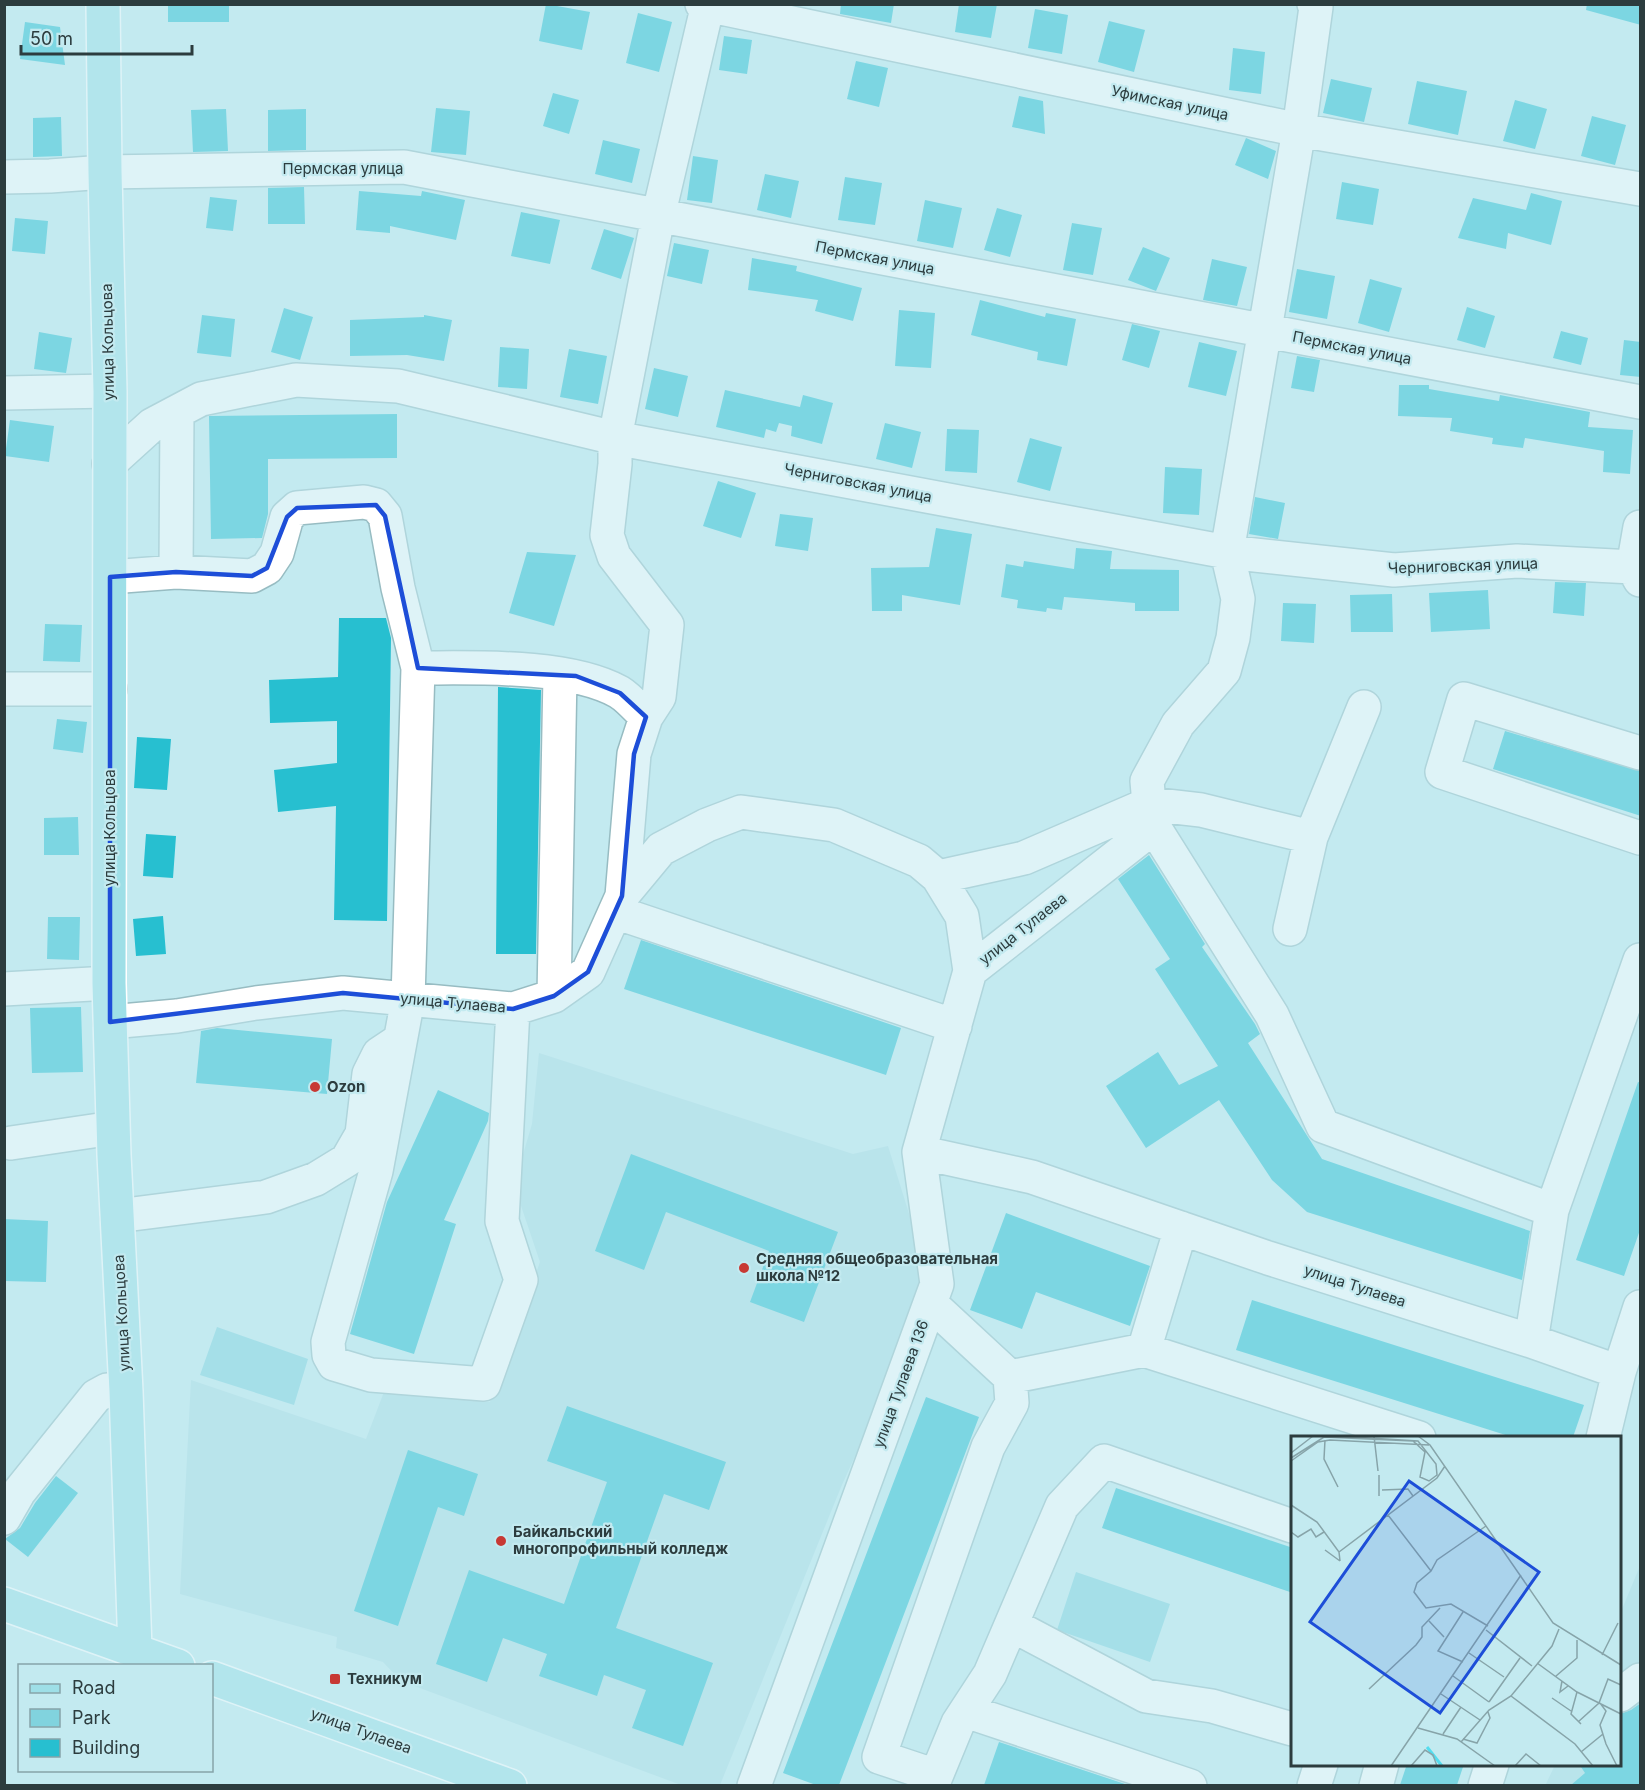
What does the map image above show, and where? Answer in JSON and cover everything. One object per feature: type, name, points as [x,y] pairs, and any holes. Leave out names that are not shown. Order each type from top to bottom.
[{"type":"main road","name":"улица Кольцова","points":[[104,4],[110,392],[109,983],[135,1650]]},
{"type":"main road","points":[[4,1604],[175,1664]]},
{"type":"main road","name":"улица Тулаева","points":[[213,1678],[510,1785]]},
{"type":"street","points":[[1314,4],[1316,7],[1299,130],[1227,552],[1238,599],[1233,638],[1224,671],[1178,724],[1147,782],[1151,815],[1272,1015],[1323,1126],[1552,1210]]},
{"type":"street","points":[[706,5],[658,217],[615,438],[615,464],[607,535],[614,556],[667,626],[659,697],[646,717],[634,754],[619,904],[955,1026]]},
{"type":"street","name":"Уфимская улица","points":[[706,5],[1299,130],[1641,189]]},
{"type":"street","name":"Пермская улица","points":[[4,177],[105,172],[404,167],[1641,402]]},
{"type":"street","name":"Черниговская улица","points":[[109,464],[152,425],[201,399],[296,380],[398,386],[615,438],[1227,552],[1394,570],[1517,561],[1637,573]]},
{"type":"street","points":[[4,393],[110,392]]},
{"type":"street","points":[[176,572],[177,412]]},
{"type":"street","points":[[110,577],[176,572],[252,576],[267,568],[277,553],[287,517],[297,508],[364,502],[376,505],[385,516],[398,588],[418,668],[408,999],[376,1171],[328,1342],[329,1355],[334,1364],[371,1375],[484,1384],[520,1280],[502,1221],[513,1009]]},
{"type":"street","points":[[1637,573],[1641,527]]},
{"type":"street","points":[[418,668],[490,669],[576,676],[620,693],[646,717]]},
{"type":"street","points":[[554,996],[561,674]]},
{"type":"street","points":[[4,689],[111,689]]},
{"type":"street","points":[[1641,753],[1464,699],[1442,772],[1641,838]]},
{"type":"street","points":[[1290,929],[1311,837],[1364,707]]},
{"type":"street","points":[[938,877],[1024,858],[1151,815],[1201,810],[1311,837]]},
{"type":"street","name":"улица Тулаева","points":[[110,1022],[177,1016],[256,1003],[343,993],[513,1009],[554,996],[588,972],[619,904],[662,849],[707,825],[741,812],[834,825],[919,861],[938,877],[962,916],[970,971]]},
{"type":"street","name":"улица Тулаева","points":[[970,971],[1151,815]]},
{"type":"street","points":[[1531,1341],[1552,1210],[1641,960]]},
{"type":"street","name":"улица Тулаева 136","points":[[754,1785],[937,1284],[919,1152],[970,971]]},
{"type":"street","points":[[4,989],[109,983]]},
{"type":"street","points":[[117,1216],[266,1197],[316,1179],[347,1160],[362,1134],[369,1074],[379,1054],[400,1040]]},
{"type":"street","points":[[11,1143],[113,1128]]},
{"type":"street","name":"улица Тулаева","points":[[919,1152],[1032,1177],[1279,1262],[1531,1341],[1619,1372]]},
{"type":"street","points":[[1144,1350],[1181,1228]]},
{"type":"street","points":[[930,1303],[1010,1377],[1012,1403],[988,1447],[879,1756],[934,1781],[958,1723],[990,1674],[1062,1506],[1104,1461],[1291,1525]]},
{"type":"street","points":[[1603,1436],[1619,1372],[1641,1307]]},
{"type":"street","points":[[1010,1377],[1144,1350],[1416,1436]]},
{"type":"street","points":[[4,1518],[19,1492],[96,1396],[107,1390],[126,1391]]},
{"type":"street","points":[[1011,1625],[1146,1696],[1212,1706],[1291,1728]]},
{"type":"street","points":[[1621,1694],[1641,1680]]},
{"type":"street","points":[[966,1711],[1190,1785]]},
{"type":"street","points":[[1314,1785],[1320,1766]]},
{"type":"street","points":[[1376,1785],[1381,1766]]},
{"type":"street","points":[[1485,1785],[1491,1766]]},
{"type":"highlighted area","points":[[376,505],[385,516],[418,668],[576,676],[620,693],[646,717],[634,754],[622,896],[588,972],[554,996],[513,1009],[343,993],[110,1022],[110,577],[176,572],[252,576],[267,568],[287,517],[297,508]]},
{"type":"shaded area","name":"Байкальский многопрофильный колледж","points":[[539,1053],[853,1154],[888,1146],[924,1262],[906,1344],[841,1487],[720,1785],[681,1785],[401,1681],[383,1662],[336,1648],[337,1637],[180,1594],[191,1380],[366,1439],[384,1392],[490,1402],[540,1262],[514,1185],[532,1124]]},
{"type":"shaded area","points":[[1640,1566],[1640,1785],[1545,1786],[1555,1766],[1621,1766],[1621,1612]]},
{"type":"green space","points":[[217,1327],[308,1359],[294,1405],[200,1375]]},
{"type":"green space","points":[[1076,1572],[1170,1604],[1150,1662],[1057,1630]]},
{"type":"building","points":[[168,4],[229,4],[229,22],[168,22]]},
{"type":"building","points":[[546,4],[590,12],[582,50],[539,41]]},
{"type":"building","points":[[841,4],[894,4],[891,23],[840,14]]},
{"type":"building","points":[[959,4],[997,4],[991,38],[955,32]]},
{"type":"building","points":[[1587,4],[1641,4],[1641,25],[1586,10]]},
{"type":"building","points":[[1035,9],[1068,15],[1062,54],[1028,48]]},
{"type":"building","points":[[638,13],[672,22],[659,72],[626,63]]},
{"type":"building","points":[[1109,21],[1145,30],[1134,72],[1098,62]]},
{"type":"building","points":[[25,22],[60,27],[65,65],[20,59]]},
{"type":"building","points":[[724,36],[752,40],[747,74],[719,70]]},
{"type":"building","points":[[1233,48],[1265,52],[1261,94],[1229,90]]},
{"type":"building","points":[[856,61],[888,68],[879,107],[847,99]]},
{"type":"building","points":[[1331,79],[1372,88],[1364,122],[1323,113]]},
{"type":"building","points":[[1417,81],[1467,91],[1458,135],[1408,124]]},
{"type":"building","points":[[553,93],[579,100],[569,134],[543,126]]},
{"type":"building","points":[[1019,96],[1043,101],[1045,134],[1012,127]]},
{"type":"building","points":[[1515,100],[1547,109],[1535,149],[1503,141]]},
{"type":"building","points":[[436,108],[470,111],[466,155],[431,152]]},
{"type":"building","points":[[226,109],[228,151],[193,152],[191,110]]},
{"type":"building","points":[[306,109],[306,150],[268,151],[268,110]]},
{"type":"building","points":[[1592,116],[1626,125],[1615,165],[1581,156]]},
{"type":"building","points":[[61,117],[62,156],[33,157],[33,118]]},
{"type":"building","points":[[1246,138],[1276,151],[1268,179],[1235,165]]},
{"type":"building","points":[[603,140],[640,149],[632,183],[595,174]]},
{"type":"building","points":[[693,156],[718,160],[712,203],[687,200]]},
{"type":"building","points":[[765,174],[799,181],[791,218],[757,210]]},
{"type":"building","points":[[845,177],[882,183],[875,225],[838,220]]},
{"type":"building","points":[[1342,182],[1379,189],[1373,225],[1336,219]]},
{"type":"building","points":[[304,187],[305,224],[268,224],[268,188]]},
{"type":"building","points":[[359,191],[421,196],[422,191],[465,200],[456,240],[390,226],[390,233],[356,230]]},
{"type":"building","points":[[1531,193],[1562,201],[1551,245],[1508,233],[1506,249],[1458,238],[1473,198],[1526,210]]},
{"type":"building","points":[[210,197],[237,200],[233,231],[206,228]]},
{"type":"building","points":[[925,200],[962,208],[953,248],[917,241]]},
{"type":"building","points":[[997,208],[1022,215],[1010,257],[984,250]]},
{"type":"building","points":[[521,212],[560,220],[550,264],[511,256]]},
{"type":"building","points":[[15,218],[48,221],[45,254],[12,251]]},
{"type":"building","points":[[1072,223],[1102,228],[1093,275],[1063,270]]},
{"type":"building","points":[[604,229],[634,238],[621,279],[591,269]]},
{"type":"building","points":[[674,243],[709,250],[702,284],[667,276]]},
{"type":"building","points":[[1143,247],[1170,258],[1156,291],[1128,280]]},
{"type":"building","points":[[752,258],[797,266],[796,271],[862,288],[853,321],[815,311],[818,300],[748,290]]},
{"type":"building","points":[[1212,259],[1247,267],[1237,306],[1203,300]]},
{"type":"building","points":[[1297,269],[1335,276],[1327,319],[1289,312]]},
{"type":"building","points":[[1370,279],[1402,288],[1389,332],[1358,323]]},
{"type":"building","points":[[980,300],[1045,317],[1046,313],[1076,319],[1067,366],[1037,360],[1038,352],[971,335]]},
{"type":"building","points":[[1467,307],[1495,316],[1485,348],[1457,340]]},
{"type":"building","points":[[284,308],[313,317],[300,360],[271,352]]},
{"type":"building","points":[[899,310],[935,313],[931,368],[895,366]]},
{"type":"building","points":[[202,315],[235,319],[231,357],[197,353]]},
{"type":"building","points":[[424,315],[452,320],[444,361],[407,355],[350,356],[350,320],[424,317]]},
{"type":"building","points":[[1132,324],[1160,331],[1149,368],[1122,360]]},
{"type":"building","points":[[1561,331],[1588,338],[1581,365],[1553,358]]},
{"type":"building","points":[[39,332],[72,338],[66,373],[34,369]]},
{"type":"building","points":[[1624,340],[1641,342],[1641,377],[1620,375]]},
{"type":"building","points":[[1199,342],[1237,351],[1226,396],[1188,387]]},
{"type":"building","points":[[500,347],[529,349],[527,389],[498,387]]},
{"type":"building","points":[[569,349],[607,356],[598,404],[560,397]]},
{"type":"building","points":[[1297,356],[1320,360],[1314,392],[1291,388]]},
{"type":"building","points":[[654,368],[688,376],[678,417],[645,409]]},
{"type":"building","points":[[1399,385],[1429,385],[1429,389],[1499,401],[1500,395],[1590,412],[1588,427],[1633,430],[1630,474],[1603,472],[1604,451],[1525,438],[1523,448],[1492,444],[1493,438],[1450,431],[1452,418],[1398,416]]},
{"type":"building","points":[[725,390],[800,407],[803,395],[833,403],[822,444],[791,436],[792,426],[779,423],[776,432],[766,429],[764,438],[716,427]]},
{"type":"building","points":[[397,414],[397,458],[268,459],[268,514],[262,538],[211,539],[209,416]]},
{"type":"building","points":[[10,420],[54,426],[49,462],[5,456]]},
{"type":"building","points":[[885,423],[921,432],[912,468],[876,459]]},
{"type":"building","points":[[947,429],[979,430],[977,473],[945,471]]},
{"type":"building","points":[[1030,438],[1062,447],[1050,491],[1017,482]]},
{"type":"building","points":[[1165,467],[1202,469],[1199,515],[1163,513]]},
{"type":"building","points":[[718,481],[756,493],[741,538],[703,526]]},
{"type":"building","points":[[1255,497],[1285,503],[1278,539],[1249,534]]},
{"type":"building","points":[[780,514],[813,518],[808,551],[775,546]]},
{"type":"building","points":[[936,528],[972,534],[960,605],[902,595],[902,611],[872,611],[871,568],[929,567]]},
{"type":"building","points":[[1076,548],[1112,551],[1110,569],[1179,570],[1179,611],[1135,611],[1135,603],[1064,597],[1062,610],[1047,608],[1046,612],[1017,608],[1018,600],[1001,597],[1006,564],[1023,567],[1024,561],[1074,569]]},
{"type":"building","points":[[527,552],[576,555],[554,626],[509,613]]},
{"type":"building","points":[[1555,582],[1586,583],[1584,616],[1553,613]]},
{"type":"building","points":[[1488,590],[1490,629],[1431,632],[1429,593]]},
{"type":"building","points":[[1392,594],[1393,632],[1351,632],[1350,595]]},
{"type":"building","points":[[1283,603],[1316,604],[1314,643],[1281,641]]},
{"type":"building","points":[[339,618],[386,618],[391,638],[387,921],[334,920],[336,806],[278,812],[274,770],[337,763],[337,721],[270,723],[269,680],[338,677]]},
{"type":"building","points":[[45,624],[82,625],[80,662],[43,661]]},
{"type":"building","points":[[498,687],[541,690],[536,954],[496,954]]},
{"type":"building","points":[[57,719],[87,722],[83,753],[53,749]]},
{"type":"building","points":[[1505,731],[1641,771],[1641,816],[1493,769]]},
{"type":"building","points":[[137,737],[171,739],[167,790],[134,788]]},
{"type":"building","points":[[78,817],[79,855],[44,855],[44,818]]},
{"type":"building","points":[[146,834],[176,836],[173,878],[143,876]]},
{"type":"building","points":[[1149,855],[1205,944],[1202,947],[1255,1024],[1260,1034],[1248,1043],[1322,1159],[1530,1231],[1522,1280],[1307,1212],[1272,1180],[1219,1100],[1146,1148],[1106,1086],[1158,1052],[1179,1085],[1218,1066],[1155,969],[1170,959],[1118,879]]},
{"type":"building","points":[[163,916],[166,954],[136,956],[133,919]]},
{"type":"building","points":[[48,917],[80,917],[79,960],[47,959]]},
{"type":"building","points":[[641,940],[901,1028],[886,1075],[624,989]]},
{"type":"building","points":[[81,1007],[83,1072],[32,1073],[30,1008]]},
{"type":"building","points":[[217,1028],[332,1039],[327,1094],[196,1083],[201,1031]]},
{"type":"building","points":[[1638,1082],[1641,1083],[1641,1227],[1624,1276],[1576,1260]]},
{"type":"building","points":[[438,1090],[489,1113],[488,1121],[444,1220],[456,1224],[414,1354],[350,1334],[387,1202]]},
{"type":"building","points":[[631,1154],[838,1232],[804,1322],[750,1302],[769,1251],[666,1212],[644,1270],[595,1251]]},
{"type":"building","points":[[1006,1213],[1150,1266],[1130,1326],[1036,1292],[1022,1329],[970,1310]]},
{"type":"building","points":[[4,1219],[48,1221],[46,1282],[4,1281]]},
{"type":"building","points":[[1252,1300],[1584,1405],[1573,1436],[1509,1436],[1236,1350]]},
{"type":"building","points":[[926,1397],[979,1417],[839,1785],[816,1785],[783,1773]]},
{"type":"building","points":[[567,1406],[726,1462],[709,1510],[664,1494],[616,1628],[713,1663],[683,1746],[632,1728],[646,1690],[604,1675],[597,1696],[539,1676],[547,1654],[503,1638],[487,1682],[436,1664],[469,1570],[564,1604],[607,1482],[547,1461]]},
{"type":"building","points":[[408,1450],[478,1474],[464,1516],[438,1507],[398,1626],[354,1611]]},
{"type":"building","points":[[56,1476],[78,1493],[28,1557],[5,1539],[20,1528],[35,1503]]},
{"type":"building","points":[[1116,1488],[1291,1547],[1291,1592],[1102,1528]]},
{"type":"building","points":[[1641,1703],[1641,1785],[1571,1785],[1585,1773],[1580,1766],[1621,1766],[1621,1714]]},
{"type":"building","points":[[999,1742],[1125,1784],[984,1785]]},
{"type":"building","points":[[1406,1766],[1463,1766],[1457,1785],[1400,1785]]},
{"type":"place","name":"Ozon","points":[[315,1087]]},
{"type":"place","name":"Средняя общеобразовательная школа №12","points":[[744,1268]]},
{"type":"place","name":"Байкальский многопрофильный колледж","points":[[501,1541]]},
{"type":"place","name":"Техникум","points":[[335,1679]]}]
